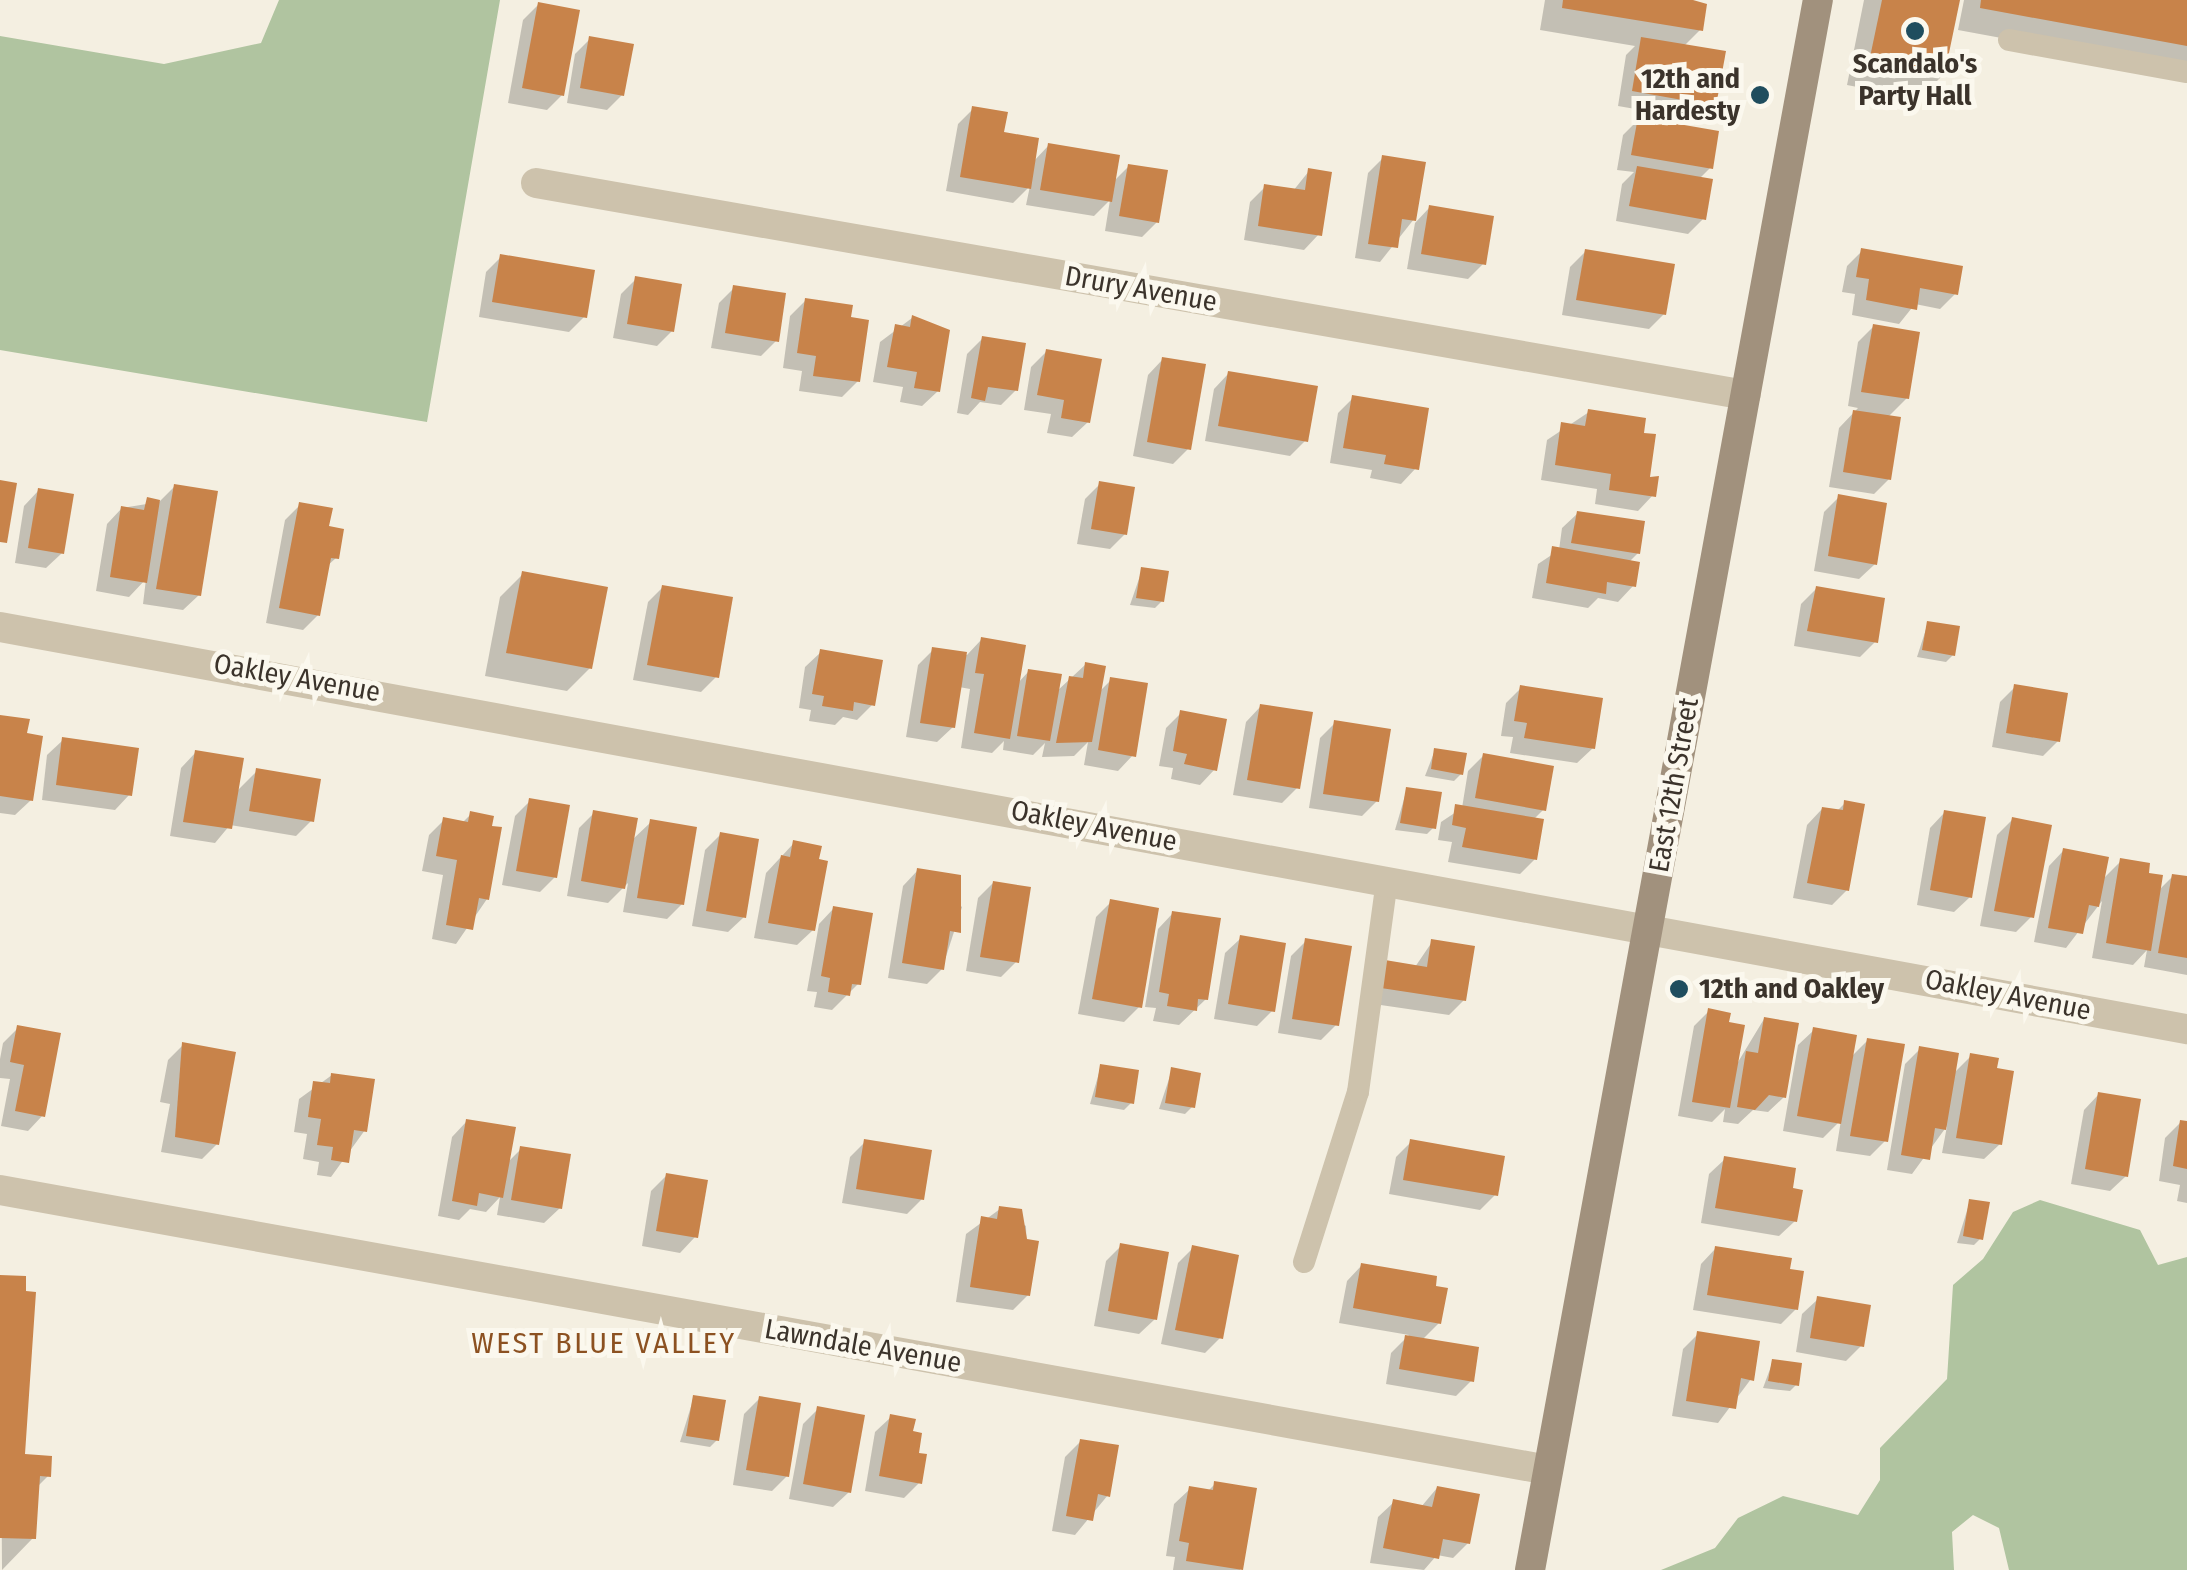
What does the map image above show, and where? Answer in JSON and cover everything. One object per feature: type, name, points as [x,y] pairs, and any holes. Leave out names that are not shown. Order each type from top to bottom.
[{"type":"street","name":"East 12th Street","points":[[1530,1570],[1818,0]]},
{"type":"street","name":"Drury Avenue","points":[[536,183],[1746,395]]},
{"type":"street","name":"Oakley Avenue","points":[[0,627],[2187,1029]]},
{"type":"street","name":"Lawndale Avenue","points":[[0,1190],[1548,1470]]},
{"type":"lane","points":[[2010,40],[2187,72]]},
{"type":"lane","points":[[1304,1262],[1358,1092],[1387,880]]},
{"type":"green space","points":[[279,0],[500,0],[427,422],[0,350],[0,36],[164,64],[261,43]]},
{"type":"green space","points":[[2040,1200],[2140,1230],[2158,1265],[2187,1257],[2187,1570],[2009,1570],[1999,1528],[1973,1515],[1952,1532],[1954,1570],[1661,1570],[1715,1548],[1738,1518],[1783,1496],[1858,1515],[1880,1480],[1880,1448],[1947,1379],[1953,1285],[1983,1259],[2013,1212]]},
{"type":"building","points":[[1563,0],[1693,0],[1707,4],[1703,31],[1562,8]]},
{"type":"building","name":"Scandalo's Party Hall","points":[[1882,0],[1960,0],[1944,77],[1869,62]]},
{"type":"building","points":[[1981,0],[2187,0],[2187,46],[1980,8]]},
{"type":"building","points":[[538,2],[580,10],[564,96],[522,88]]},
{"type":"building","points":[[589,36],[634,44],[624,96],[580,88]]},
{"type":"building","points":[[1641,37],[1726,51],[1716,106],[1632,91]]},
{"type":"building","points":[[972,106],[1008,112],[1004,132],[1039,138],[1031,189],[960,177]]},
{"type":"building","points":[[1638,117],[1719,131],[1713,169],[1631,155]]},
{"type":"building","points":[[1048,143],[1120,155],[1112,202],[1040,190]]},
{"type":"building","points":[[1382,155],[1426,162],[1416,221],[1402,219],[1398,248],[1368,244]]},
{"type":"building","points":[[1128,164],[1168,170],[1159,223],[1119,216]]},
{"type":"building","points":[[1637,166],[1713,179],[1706,220],[1629,206]]},
{"type":"building","points":[[1308,168],[1332,172],[1322,236],[1258,226],[1264,184],[1305,190]]},
{"type":"building","points":[[1429,205],[1494,216],[1486,265],[1421,254]]},
{"type":"building","points":[[1861,248],[1963,266],[1958,295],[1920,288],[1917,310],[1866,300],[1869,279],[1856,277]]},
{"type":"building","points":[[1585,249],[1675,264],[1666,315],[1576,300]]},
{"type":"building","points":[[500,254],[595,270],[587,318],[492,302]]},
{"type":"building","points":[[635,276],[682,284],[674,332],[627,324]]},
{"type":"building","points":[[733,285],[786,293],[779,342],[725,333]]},
{"type":"building","points":[[805,298],[853,305],[851,317],[869,320],[860,382],[813,376],[816,356],[797,353]]},
{"type":"building","points":[[912,315],[950,330],[940,392],[914,388],[917,372],[887,367],[895,324],[910,327]]},
{"type":"building","points":[[1873,324],[1920,332],[1909,399],[1861,392]]},
{"type":"building","points":[[982,336],[1026,343],[1018,391],[988,387],[985,401],[971,398]]},
{"type":"building","points":[[1046,349],[1102,359],[1090,423],[1061,418],[1064,400],[1037,395]]},
{"type":"building","points":[[1162,357],[1206,364],[1191,450],[1147,442]]},
{"type":"building","points":[[1228,371],[1318,386],[1308,442],[1218,426]]},
{"type":"building","points":[[1352,395],[1429,408],[1419,470],[1384,464],[1386,455],[1343,448]]},
{"type":"building","points":[[1588,409],[1646,418],[1644,433],[1656,434],[1650,477],[1659,476],[1656,497],[1609,490],[1611,474],[1555,465],[1561,422],[1585,426]]},
{"type":"building","points":[[1853,410],[1901,417],[1891,480],[1843,472]]},
{"type":"building","points":[[0,480],[17,483],[7,543],[0,542]]},
{"type":"building","points":[[1099,481],[1135,487],[1127,535],[1091,529]]},
{"type":"building","points":[[174,484],[218,491],[201,596],[156,589]]},
{"type":"building","points":[[38,488],[74,494],[64,554],[28,548]]},
{"type":"building","points":[[1838,494],[1887,503],[1877,565],[1828,556]]},
{"type":"building","points":[[147,497],[160,500],[147,583],[110,577],[121,506],[144,510]]},
{"type":"building","points":[[299,502],[333,508],[329,526],[344,529],[339,559],[331,558],[320,616],[279,608]]},
{"type":"building","points":[[1577,511],[1645,521],[1640,554],[1571,543]]},
{"type":"building","points":[[1552,546],[1640,562],[1636,587],[1607,582],[1606,594],[1546,583]]},
{"type":"building","points":[[1141,567],[1169,571],[1164,602],[1136,598]]},
{"type":"building","points":[[522,571],[608,587],[592,669],[506,653]]},
{"type":"building","points":[[662,585],[733,597],[719,678],[647,665]]},
{"type":"building","points":[[1816,586],[1885,598],[1878,643],[1807,631]]},
{"type":"building","points":[[1927,621],[1960,626],[1955,656],[1922,650]]},
{"type":"building","points":[[981,637],[1026,645],[1010,739],[974,733],[984,674],[975,673]]},
{"type":"building","points":[[932,647],[967,652],[955,728],[920,723]]},
{"type":"building","points":[[820,649],[883,660],[875,706],[854,702],[853,711],[822,706],[824,696],[812,694]]},
{"type":"building","points":[[1085,662],[1106,666],[1092,742],[1056,743],[1069,676],[1083,678]]},
{"type":"building","points":[[1028,669],[1062,674],[1050,741],[1017,736]]},
{"type":"building","points":[[1110,677],[1148,683],[1136,757],[1098,750]]},
{"type":"building","points":[[2014,684],[2068,693],[2060,742],[2006,733]]},
{"type":"building","points":[[1520,685],[1603,698],[1595,749],[1524,738],[1527,723],[1514,721]]},
{"type":"building","points":[[1260,704],[1313,712],[1300,789],[1247,780]]},
{"type":"building","points":[[1180,710],[1227,719],[1217,771],[1184,764],[1187,754],[1173,751]]},
{"type":"building","points":[[0,715],[30,719],[27,733],[43,736],[33,801],[0,796]]},
{"type":"building","points":[[1334,720],[1391,729],[1379,802],[1323,794]]},
{"type":"building","points":[[62,737],[139,748],[132,796],[56,785]]},
{"type":"building","points":[[1434,748],[1467,753],[1463,775],[1431,769]]},
{"type":"building","points":[[195,750],[244,758],[232,829],[183,822]]},
{"type":"building","points":[[1483,753],[1554,766],[1546,811],[1475,798]]},
{"type":"building","points":[[256,768],[321,779],[314,822],[249,811]]},
{"type":"building","points":[[1406,787],[1442,792],[1436,829],[1400,823]]},
{"type":"building","points":[[529,798],[570,805],[557,878],[516,871]]},
{"type":"building","points":[[1844,800],[1865,804],[1849,891],[1807,883],[1822,807],[1843,810]]},
{"type":"building","points":[[1455,804],[1544,819],[1537,860],[1462,847],[1466,828],[1452,825]]},
{"type":"building","points":[[593,810],[638,818],[625,889],[581,881]]},
{"type":"building","points":[[1944,810],[1986,817],[1972,898],[1930,890]]},
{"type":"building","points":[[470,811],[494,816],[492,826],[502,827],[489,900],[479,898],[473,930],[446,925],[457,860],[436,856],[443,817],[468,822]]},
{"type":"building","points":[[2012,817],[2052,825],[2034,918],[1994,911]]},
{"type":"building","points":[[650,819],[697,827],[684,905],[637,898]]},
{"type":"building","points":[[720,832],[759,839],[746,918],[706,911]]},
{"type":"building","points":[[793,840],[822,846],[819,859],[828,861],[815,931],[768,923],[781,855],[790,857]]},
{"type":"building","points":[[2063,848],[2109,857],[2099,907],[2089,905],[2083,934],[2048,928]]},
{"type":"building","points":[[2120,858],[2150,863],[2149,873],[2163,875],[2151,951],[2106,943]]},
{"type":"building","points":[[917,868],[961,875],[961,933],[950,931],[944,970],[902,963]]},
{"type":"building","points":[[2172,874],[2187,876],[2187,958],[2158,953]]},
{"type":"building","points":[[993,881],[1031,887],[1019,963],[980,957]]},
{"type":"building","points":[[1110,899],[1159,908],[1142,1008],[1092,999]]},
{"type":"building","points":[[833,906],[873,913],[861,985],[852,984],[850,996],[828,992],[830,978],[821,976]]},
{"type":"building","points":[[1172,911],[1221,918],[1208,1000],[1198,999],[1197,1011],[1167,1006],[1169,994],[1159,992]]},
{"type":"building","points":[[1240,935],[1286,943],[1275,1012],[1228,1004]]},
{"type":"building","points":[[1305,938],[1352,946],[1339,1026],[1292,1019]]},
{"type":"building","points":[[1431,939],[1475,946],[1466,1001],[1381,988],[1385,960],[1427,967]]},
{"type":"building","points":[[1708,1008],[1731,1013],[1729,1022],[1745,1025],[1730,1108],[1692,1102]]},
{"type":"building","points":[[1764,1017],[1799,1023],[1786,1098],[1769,1095],[1755,1110],[1737,1107],[1746,1051],[1758,1053]]},
{"type":"building","points":[[17,1025],[61,1033],[45,1117],[15,1111],[24,1065],[10,1062]]},
{"type":"building","points":[[1813,1027],[1857,1035],[1841,1124],[1797,1116]]},
{"type":"building","points":[[1867,1038],[1905,1044],[1888,1142],[1850,1136]]},
{"type":"building","points":[[182,1042],[236,1052],[219,1145],[175,1137]]},
{"type":"building","points":[[1919,1046],[1959,1053],[1946,1130],[1935,1128],[1930,1160],[1901,1155]]},
{"type":"building","points":[[1970,1053],[1999,1058],[1997,1068],[2014,1071],[2002,1145],[1956,1138]]},
{"type":"building","points":[[1100,1064],[1139,1070],[1134,1104],[1095,1097]]},
{"type":"building","points":[[1171,1067],[1201,1073],[1195,1108],[1165,1103]]},
{"type":"building","points":[[331,1073],[375,1079],[367,1132],[354,1130],[349,1163],[331,1160],[333,1147],[317,1145],[321,1119],[308,1117],[313,1081],[330,1083]]},
{"type":"building","points":[[2098,1092],[2141,1099],[2128,1177],[2085,1169]]},
{"type":"building","points":[[466,1119],[516,1127],[503,1198],[479,1193],[477,1206],[452,1201]]},
{"type":"building","points":[[2180,1120],[2187,1121],[2187,1169],[2173,1166]]},
{"type":"building","points":[[864,1139],[932,1150],[924,1200],[856,1189]]},
{"type":"building","points":[[1410,1139],[1505,1156],[1498,1196],[1403,1180]]},
{"type":"building","points":[[520,1146],[571,1154],[562,1209],[511,1200]]},
{"type":"building","points":[[1724,1156],[1796,1168],[1793,1188],[1803,1190],[1797,1222],[1715,1208]]},
{"type":"building","points":[[666,1173],[708,1180],[698,1238],[656,1231]]},
{"type":"building","points":[[1969,1199],[1990,1202],[1983,1240],[1963,1236]]},
{"type":"building","points":[[999,1206],[1022,1209],[1027,1239],[1039,1241],[1030,1296],[970,1287],[981,1216],[997,1219]]},
{"type":"building","points":[[1120,1243],[1169,1252],[1157,1320],[1108,1311]]},
{"type":"building","points":[[1192,1245],[1239,1255],[1223,1339],[1175,1330]]},
{"type":"building","points":[[1715,1246],[1792,1258],[1790,1269],[1804,1271],[1798,1310],[1707,1295]]},
{"type":"building","points":[[1361,1263],[1437,1276],[1436,1286],[1448,1288],[1441,1324],[1353,1308]]},
{"type":"building","points":[[0,1275],[26,1276],[26,1291],[36,1292],[25,1454],[52,1456],[51,1477],[40,1476],[36,1539],[0,1538]]},
{"type":"building","points":[[1817,1296],[1871,1305],[1864,1347],[1810,1338]]},
{"type":"building","points":[[1697,1331],[1760,1341],[1754,1381],[1741,1378],[1736,1409],[1686,1401]]},
{"type":"building","points":[[1405,1335],[1479,1347],[1474,1382],[1399,1369]]},
{"type":"building","points":[[1772,1359],[1802,1363],[1799,1386],[1768,1381]]},
{"type":"building","points":[[693,1395],[726,1400],[719,1441],[686,1436]]},
{"type":"building","points":[[759,1396],[801,1403],[789,1477],[746,1470]]},
{"type":"building","points":[[817,1406],[865,1415],[851,1493],[803,1484]]},
{"type":"building","points":[[890,1414],[916,1419],[913,1431],[922,1433],[919,1453],[927,1454],[922,1484],[879,1476]]},
{"type":"building","points":[[1080,1439],[1119,1445],[1110,1497],[1098,1494],[1093,1521],[1066,1516]]},
{"type":"building","points":[[1214,1481],[1257,1488],[1243,1570],[1186,1561],[1189,1543],[1179,1541],[1189,1486],[1213,1490]]},
{"type":"building","points":[[1437,1486],[1480,1494],[1470,1544],[1443,1539],[1439,1559],[1383,1548],[1393,1499],[1432,1507]]},
{"type":"place","name":"Scandalo's Party Hall","points":[[1915,31]]},
{"type":"place","name":"12th and Hardesty","points":[[1760,95]]},
{"type":"place","name":"12th and Oakley","points":[[1679,989]]},
{"type":"district","name":"WEST BLUE VALLEY","points":[[604,1343]]}]
